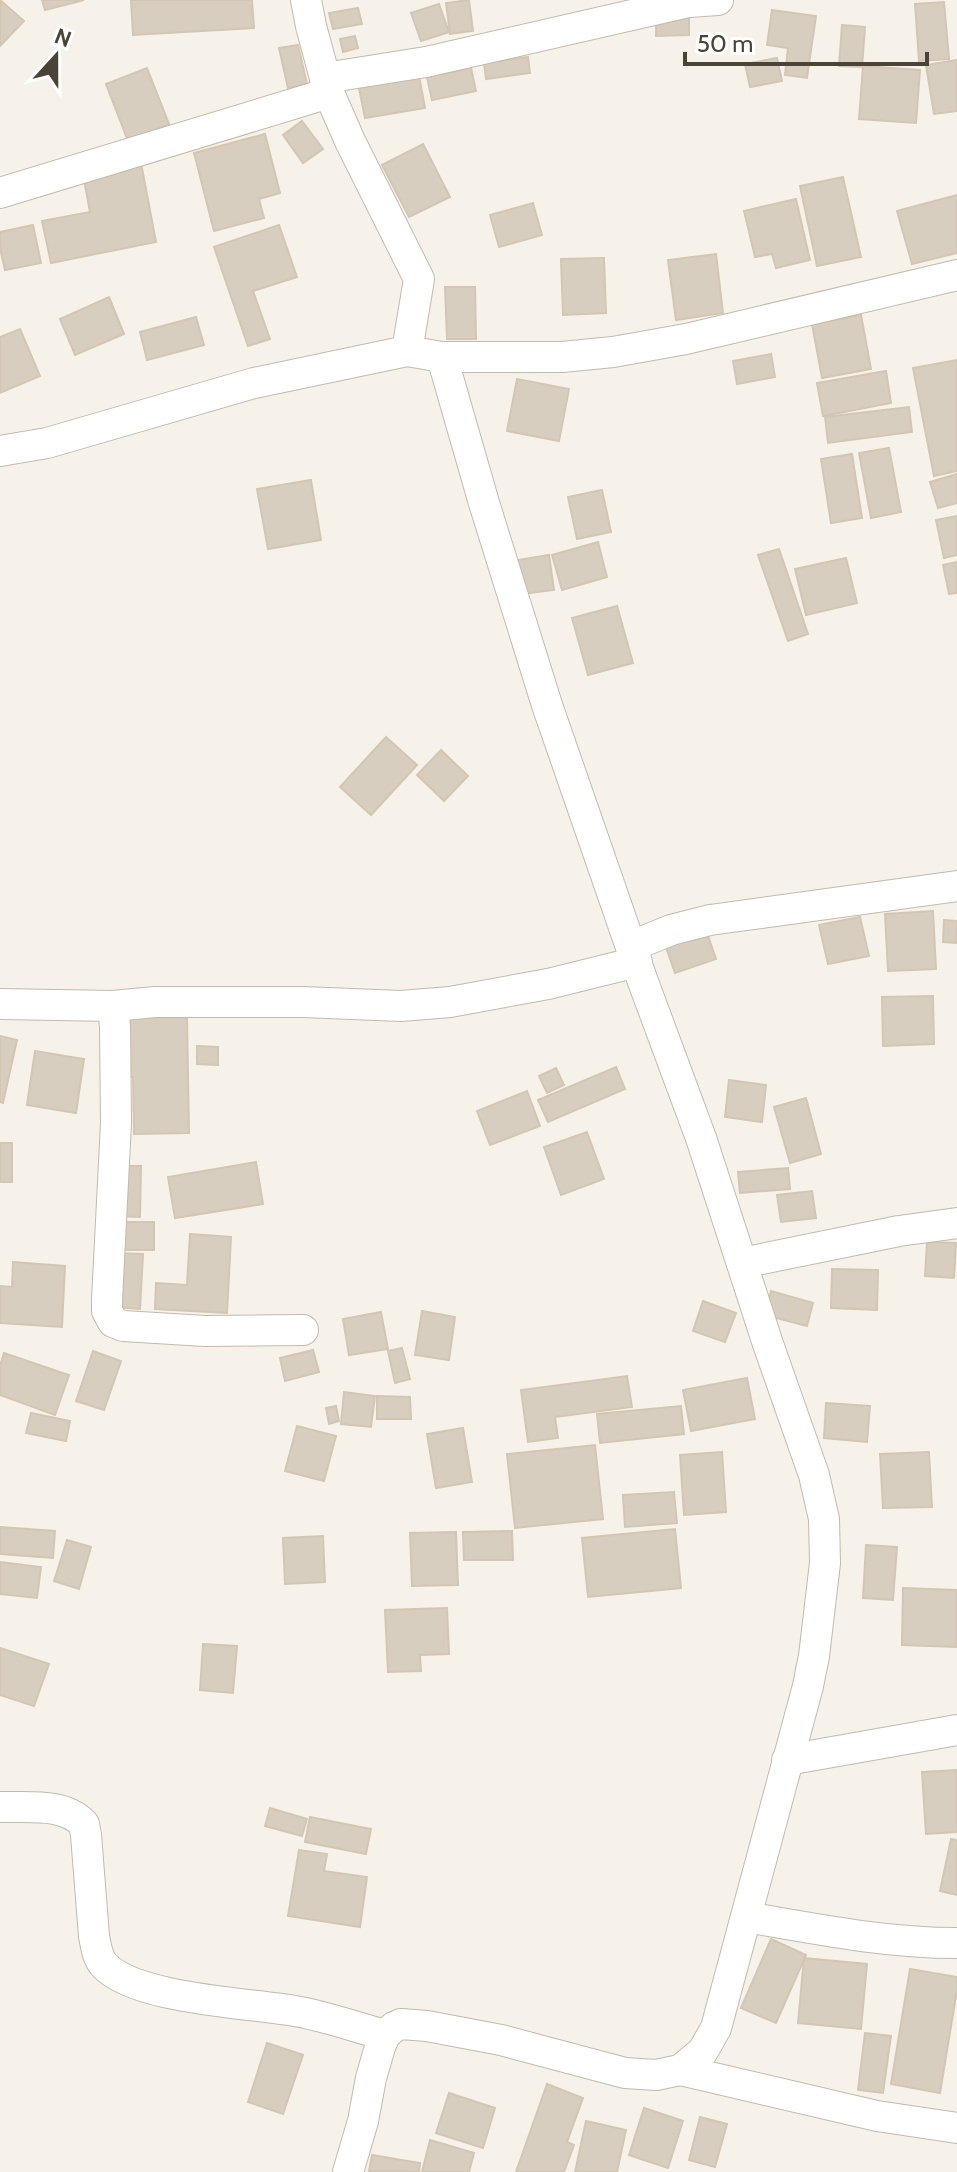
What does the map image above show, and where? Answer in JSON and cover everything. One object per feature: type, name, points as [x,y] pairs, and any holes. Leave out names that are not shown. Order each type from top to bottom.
[{"type":"street","points":[[306,0],[327,85],[350,141],[419,279],[407,351]]},
{"type":"street","points":[[0,193],[327,85],[689,2],[718,0]]},
{"type":"street","points":[[0,451],[47,443],[254,383],[407,351],[442,357],[562,357],[613,352],[715,332],[957,275]]},
{"type":"street","points":[[442,357],[547,705],[701,1138],[814,1475],[824,1519],[825,1563],[814,1656],[746,1917],[716,2028],[703,2051],[680,2070]]},
{"type":"street","points":[[0,1004],[113,1006],[155,1002],[303,1002],[401,1006],[450,1002],[548,984],[634,954],[671,930],[710,920],[957,886]]},
{"type":"street","points":[[113,1006],[116,1123],[107,1300],[107,1311],[113,1322],[123,1326],[205,1331],[303,1330]]},
{"type":"street","points":[[742,1263],[899,1231],[957,1223]]},
{"type":"street","points":[[787,1760],[957,1730]]},
{"type":"street","points":[[0,1807],[54,1809],[67,1812],[84,1824],[97,1952],[103,1964],[113,1972],[179,1996],[298,2011],[385,2035]]},
{"type":"street","points":[[746,1917],[807,1928],[957,1943]]},
{"type":"street","points":[[348,2172],[385,2035],[394,2027],[410,2023],[501,2040],[625,2073],[656,2075],[680,2070],[877,2116],[957,2128]]},
{"type":"building","points":[[0,0],[24,21],[0,46]]},
{"type":"building","points":[[42,0],[84,0],[45,10]]},
{"type":"building","points":[[131,0],[252,0],[254,28],[133,35]]},
{"type":"building","points":[[469,0],[473,31],[450,34],[446,3]]},
{"type":"building","points":[[944,2],[949,59],[919,61],[915,4]]},
{"type":"building","points":[[439,4],[449,32],[421,41],[411,13]]},
{"type":"building","points":[[358,8],[362,24],[333,29],[329,13]]},
{"type":"building","points":[[772,10],[816,16],[807,78],[785,75],[788,48],[767,45]]},
{"type":"building","points":[[656,13],[689,13],[689,35],[656,36]]},
{"type":"building","points":[[842,25],[865,27],[862,67],[839,66]]},
{"type":"building","points":[[355,36],[358,48],[343,52],[340,39]]},
{"type":"building","points":[[298,45],[307,84],[288,88],[279,48]]},
{"type":"building","points":[[528,57],[530,73],[486,79],[484,63]]},
{"type":"building","points":[[777,58],[782,81],[750,87],[745,64]]},
{"type":"building","points":[[957,60],[957,111],[934,114],[926,65]]},
{"type":"building","points":[[863,66],[920,70],[916,123],[859,119]]},
{"type":"building","points":[[147,68],[169,124],[128,141],[106,84]]},
{"type":"building","points":[[471,68],[476,91],[432,100],[427,77]]},
{"type":"building","points":[[418,71],[425,108],[365,118],[358,83]]},
{"type":"building","points":[[302,121],[323,149],[303,163],[283,135]]},
{"type":"building","points":[[265,134],[280,193],[259,199],[264,218],[214,231],[194,153]]},
{"type":"building","points":[[423,144],[450,197],[409,217],[382,165]]},
{"type":"building","points":[[141,163],[156,242],[51,263],[42,221],[90,212],[83,174]]},
{"type":"building","points":[[843,177],[861,257],[817,266],[800,186]]},
{"type":"building","points":[[957,195],[957,253],[912,264],[897,211]]},
{"type":"building","points":[[796,199],[810,260],[776,268],[772,254],[755,257],[744,211]]},
{"type":"building","points":[[533,203],[542,235],[499,247],[490,215]]},
{"type":"building","points":[[33,225],[41,263],[5,270],[0,232]]},
{"type":"building","points":[[279,225],[297,277],[253,291],[270,339],[248,346],[214,247]]},
{"type":"building","points":[[716,254],[723,313],[676,320],[668,260]]},
{"type":"building","points":[[604,258],[606,313],[563,315],[561,259]]},
{"type":"building","points":[[445,287],[475,287],[476,339],[447,339]]},
{"type":"building","points":[[109,297],[124,334],[75,355],[60,319]]},
{"type":"building","points":[[861,315],[871,369],[822,378],[812,324]]},
{"type":"building","points":[[196,317],[204,345],[147,360],[140,332]]},
{"type":"building","points":[[20,329],[40,376],[0,393],[0,337]]},
{"type":"building","points":[[771,354],[775,377],[737,384],[733,361]]},
{"type":"building","points":[[957,360],[957,471],[934,476],[913,368]]},
{"type":"building","points":[[886,371],[891,403],[823,416],[817,383]]},
{"type":"building","points":[[517,379],[569,389],[559,441],[507,431]]},
{"type":"building","points":[[909,407],[912,432],[828,443],[825,417]]},
{"type":"building","points":[[889,448],[901,512],[871,518],[859,453]]},
{"type":"building","points":[[852,454],[862,518],[831,523],[821,459]]},
{"type":"building","points":[[957,474],[957,503],[938,508],[930,482]]},
{"type":"building","points":[[311,480],[321,540],[268,549],[257,489]]},
{"type":"building","points":[[602,490],[611,532],[577,539],[568,497]]},
{"type":"building","points":[[957,516],[957,555],[944,558],[936,520]]},
{"type":"building","points":[[598,542],[607,577],[562,590],[552,555]]},
{"type":"building","points":[[779,549],[808,634],[788,641],[758,555]]},
{"type":"building","points":[[549,555],[554,590],[523,594],[518,560]]},
{"type":"building","points":[[846,558],[857,603],[806,615],[795,569]]},
{"type":"building","points":[[957,562],[957,593],[949,594],[943,565]]},
{"type":"building","points":[[617,606],[633,663],[588,675],[572,618]]},
{"type":"building","points":[[386,737],[417,765],[371,815],[340,787]]},
{"type":"building","points":[[441,750],[468,776],[444,801],[417,775]]},
{"type":"building","points":[[933,911],[936,969],[888,971],[885,914]]},
{"type":"building","points":[[860,917],[869,956],[828,964],[819,925]]},
{"type":"building","points":[[944,920],[957,921],[957,943],[943,942]]},
{"type":"building","points":[[707,933],[716,959],[675,973],[666,947]]},
{"type":"building","points":[[933,996],[934,1044],[883,1046],[882,997]]},
{"type":"building","points":[[187,1017],[189,1133],[134,1134],[133,1077],[113,1077],[114,1018]]},
{"type":"building","points":[[0,1036],[17,1040],[3,1103],[0,1102]]},
{"type":"building","points":[[197,1046],[218,1047],[218,1065],[197,1064]]},
{"type":"building","points":[[35,1051],[84,1059],[76,1113],[27,1105]]},
{"type":"building","points":[[616,1067],[625,1089],[548,1122],[538,1100]]},
{"type":"building","points":[[556,1068],[564,1085],[547,1093],[539,1076]]},
{"type":"building","points":[[729,1080],[766,1085],[762,1122],[725,1117]]},
{"type":"building","points":[[527,1091],[540,1126],[490,1145],[477,1111]]},
{"type":"building","points":[[806,1098],[821,1154],[790,1163],[774,1107]]},
{"type":"building","points":[[587,1132],[604,1179],[561,1195],[544,1147]]},
{"type":"building","points":[[0,1143],[12,1143],[12,1182],[0,1182]]},
{"type":"building","points":[[256,1162],[263,1204],[175,1218],[168,1177]]},
{"type":"building","points":[[116,1166],[141,1166],[140,1217],[115,1216]]},
{"type":"building","points":[[788,1168],[790,1189],[740,1193],[738,1172]]},
{"type":"building","points":[[812,1191],[816,1218],[781,1222],[777,1195]]},
{"type":"building","points":[[114,1222],[154,1222],[154,1250],[114,1250]]},
{"type":"building","points":[[190,1234],[231,1237],[227,1313],[155,1309],[156,1283],[187,1285]]},
{"type":"building","points":[[927,1242],[956,1243],[954,1278],[925,1276]]},
{"type":"building","points":[[115,1253],[143,1254],[140,1309],[113,1307]]},
{"type":"building","points":[[13,1262],[65,1266],[62,1327],[0,1323],[0,1286],[12,1287]]},
{"type":"building","points":[[832,1269],[878,1270],[877,1310],[831,1308]]},
{"type":"building","points":[[771,1291],[813,1303],[807,1326],[765,1315]]},
{"type":"building","points":[[703,1301],[736,1313],[725,1342],[693,1331]]},
{"type":"building","points":[[422,1311],[455,1317],[449,1360],[415,1355]]},
{"type":"building","points":[[381,1312],[388,1349],[349,1355],[343,1319]]},
{"type":"building","points":[[402,1348],[410,1379],[395,1383],[388,1351]]},
{"type":"building","points":[[313,1350],[319,1372],[285,1381],[280,1358]]},
{"type":"building","points":[[93,1351],[121,1361],[104,1410],[76,1401]]},
{"type":"building","points":[[4,1353],[69,1375],[55,1415],[0,1395],[0,1366]]},
{"type":"building","points":[[627,1376],[632,1407],[555,1417],[558,1438],[528,1442],[521,1390]]},
{"type":"building","points":[[747,1378],[755,1419],[691,1431],[683,1390]]},
{"type":"building","points":[[344,1392],[375,1396],[371,1427],[341,1424]]},
{"type":"building","points":[[377,1396],[410,1397],[411,1419],[377,1419]]},
{"type":"building","points":[[826,1403],[870,1406],[867,1442],[824,1438]]},
{"type":"building","points":[[336,1406],[339,1421],[329,1424],[326,1408]]},
{"type":"building","points":[[681,1406],[684,1434],[600,1443],[597,1414]]},
{"type":"building","points":[[31,1413],[70,1421],[66,1441],[26,1433]]},
{"type":"building","points":[[297,1426],[336,1436],[324,1481],[285,1471]]},
{"type":"building","points":[[463,1428],[472,1482],[436,1488],[427,1434]]},
{"type":"building","points":[[595,1445],[603,1519],[515,1528],[507,1454]]},
{"type":"building","points":[[722,1452],[726,1512],[684,1515],[680,1455]]},
{"type":"building","points":[[929,1452],[932,1507],[883,1508],[880,1454]]},
{"type":"building","points":[[674,1492],[677,1523],[625,1527],[623,1495]]},
{"type":"building","points":[[0,1527],[55,1531],[53,1558],[0,1554]]},
{"type":"building","points":[[675,1529],[681,1588],[588,1597],[582,1538]]},
{"type":"building","points":[[512,1531],[513,1560],[464,1560],[463,1532]]},
{"type":"building","points":[[456,1532],[458,1585],[412,1586],[410,1533]]},
{"type":"building","points":[[323,1536],[325,1582],[285,1584],[283,1538]]},
{"type":"building","points":[[67,1540],[91,1547],[79,1589],[54,1581]]},
{"type":"building","points":[[866,1545],[897,1547],[893,1600],[863,1598]]},
{"type":"building","points":[[0,1562],[41,1567],[37,1598],[0,1594]]},
{"type":"building","points":[[903,1588],[957,1590],[957,1647],[902,1645]]},
{"type":"building","points":[[447,1608],[449,1654],[420,1655],[421,1671],[388,1672],[385,1610]]},
{"type":"building","points":[[203,1644],[237,1646],[233,1693],[200,1690]]},
{"type":"building","points":[[0,1648],[49,1664],[34,1706],[0,1695]]},
{"type":"building","points":[[957,1770],[957,1832],[926,1834],[922,1772]]},
{"type":"building","points":[[270,1808],[307,1819],[302,1836],[265,1826]]},
{"type":"building","points":[[310,1817],[371,1829],[366,1854],[305,1842]]},
{"type":"building","points":[[951,1839],[957,1840],[957,1895],[940,1891]]},
{"type":"building","points":[[299,1850],[327,1854],[324,1871],[367,1877],[360,1927],[288,1916]]},
{"type":"building","points":[[771,1939],[806,1955],[776,2023],[741,2008]]},
{"type":"building","points":[[804,1958],[867,1964],[861,2029],[798,2023]]},
{"type":"building","points":[[910,1969],[957,1977],[940,2093],[891,2084]]},
{"type":"building","points":[[865,2033],[891,2036],[883,2093],[858,2090]]},
{"type":"building","points":[[267,2043],[303,2055],[283,2114],[248,2102]]},
{"type":"building","points":[[547,2084],[583,2098],[567,2142],[574,2145],[564,2172],[516,2172]]},
{"type":"building","points":[[449,2093],[495,2108],[483,2148],[436,2133]]},
{"type":"building","points":[[644,2108],[683,2121],[668,2168],[629,2155]]},
{"type":"building","points":[[700,2117],[727,2124],[715,2167],[689,2160]]},
{"type":"building","points":[[586,2121],[626,2130],[617,2172],[575,2172]]},
{"type":"building","points":[[430,2140],[474,2153],[469,2172],[422,2172]]},
{"type":"building","points":[[372,2155],[420,2163],[419,2172],[369,2171]]}]
